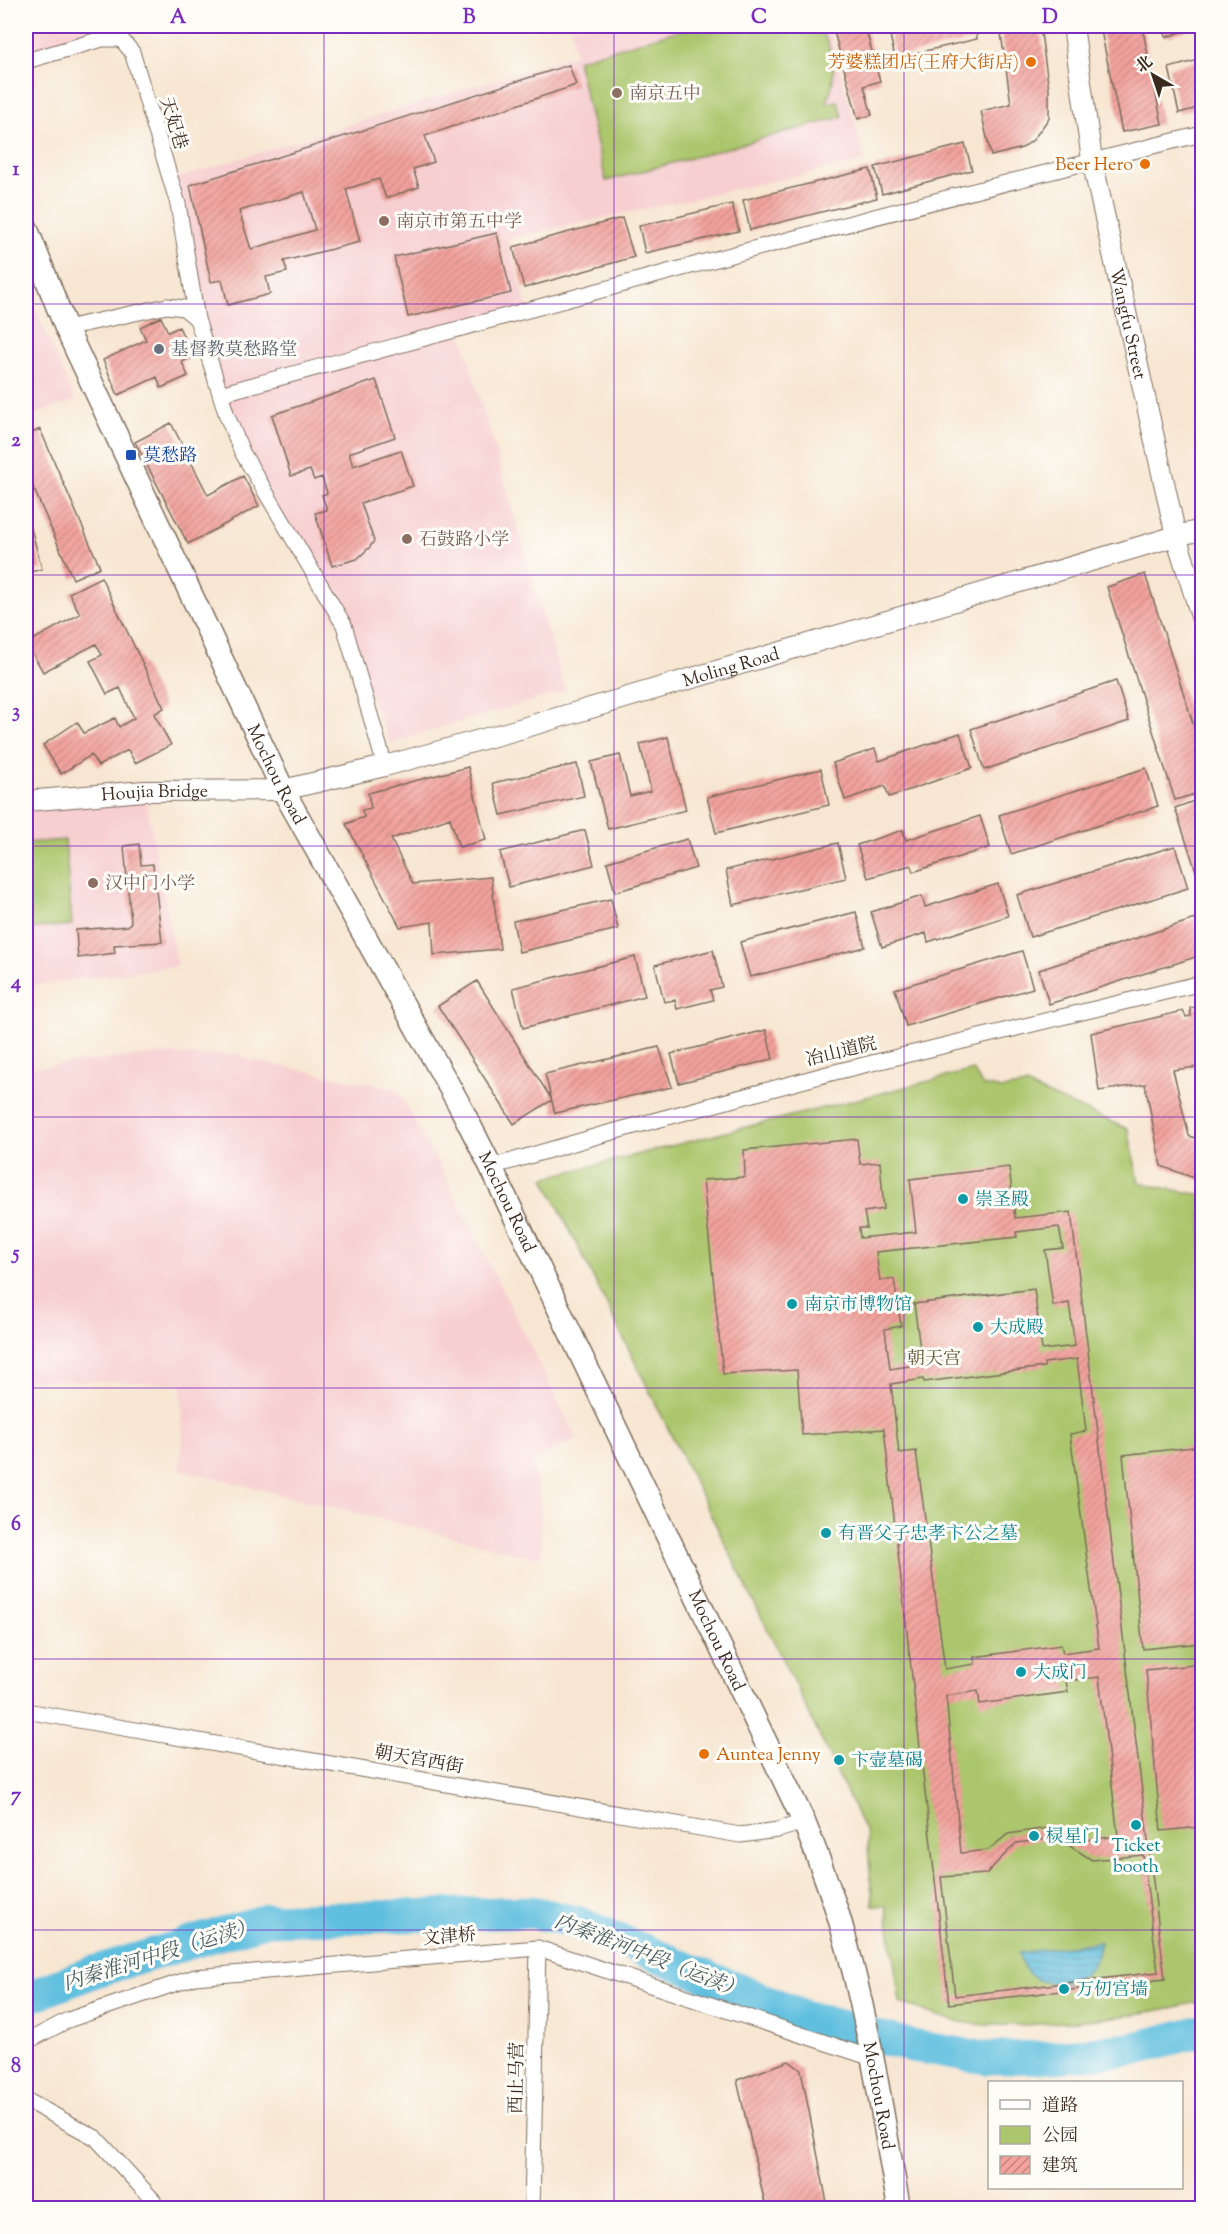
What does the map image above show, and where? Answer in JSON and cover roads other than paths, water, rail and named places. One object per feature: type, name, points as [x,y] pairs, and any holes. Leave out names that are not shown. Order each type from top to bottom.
[{"type":"main road","name":"Mochou Road","points":[[26,227],[66,328],[283,790],[459,1104],[491,1167],[804,1822],[825,1875],[852,1966],[872,2058],[899,2208]]},
{"type":"street","name":"Wangfu Street","points":[[1073,26],[1092,160],[1176,536],[1203,619]]},
{"type":"street","name":"天妃巷","points":[[26,61],[102,39],[121,39],[132,51],[178,204],[197,319],[227,416],[242,452],[344,625],[386,766]]},
{"type":"street","points":[[220,394],[1092,160],[1203,134]]},
{"type":"street","points":[[66,328],[167,306],[184,308],[197,319]]},
{"type":"street","name":"Moling Road","points":[[283,790],[386,766],[1203,530]]},
{"type":"street","name":"Houjia Bridge","points":[[26,801],[144,791],[283,790]]},
{"type":"street","name":"冶山道院","points":[[491,1167],[831,1073],[1203,983]]},
{"type":"street","name":"朝天宫西街","points":[[26,1711],[740,1835],[778,1830],[804,1822]]},
{"type":"street","name":"文津桥","points":[[26,2042],[68,2020],[195,1977],[538,1948],[872,2058]]},
{"type":"street","name":"西止马营","points":[[532,2208],[538,1948]]},
{"type":"street","points":[[26,2100],[96,2138],[153,2200],[156,2208]]},
{"type":"water","points":[[1100,1942],[1090,1969],[1085,1974],[1063,1982],[1047,1982],[1033,1977],[1024,1966],[1018,1953]]},
{"type":"waterway","name":"内秦淮河中段（运渎）","points":[[26,1998],[93,1972],[267,1920],[532,1912],[576,1922],[799,2015],[912,2046],[986,2058],[1053,2057],[1132,2049],[1202,2031]]},
{"type":"place","name":"芳婆糕团店(王府大街店)","points":[[1031,62]]},
{"type":"place","name":"南京五中","points":[[617,93]]},
{"type":"place","name":"Beer Hero","points":[[1145,164]]},
{"type":"place","name":"南京市第五中学","points":[[384,221]]},
{"type":"place","name":"基督教莫愁路堂","points":[[159,349]]},
{"type":"place","name":"莫愁路","points":[[131,455]]},
{"type":"place","name":"石鼓路小学","points":[[407,539]]},
{"type":"place","name":"汉中门小学","points":[[93,883]]},
{"type":"place","name":"崇圣殿","points":[[963,1199]]},
{"type":"place","name":"南京市博物馆","points":[[792,1304]]},
{"type":"place","name":"大成殿","points":[[978,1327]]},
{"type":"place","name":"有晋父子忠孝卞公之墓","points":[[826,1533]]},
{"type":"place","name":"大成门","points":[[1021,1672]]},
{"type":"place","name":"Auntea Jenny","points":[[704,1754]]},
{"type":"place","name":"卞壸墓碣","points":[[839,1760]]},
{"type":"place","name":"Ticket booth","points":[[1136,1825]]},
{"type":"place","name":"棂星门","points":[[1034,1836]]},
{"type":"place","name":"万仞宫墙","points":[[1064,1989]]},
{"type":"park label","name":"朝天宫","points":[[934,1358]]}]
